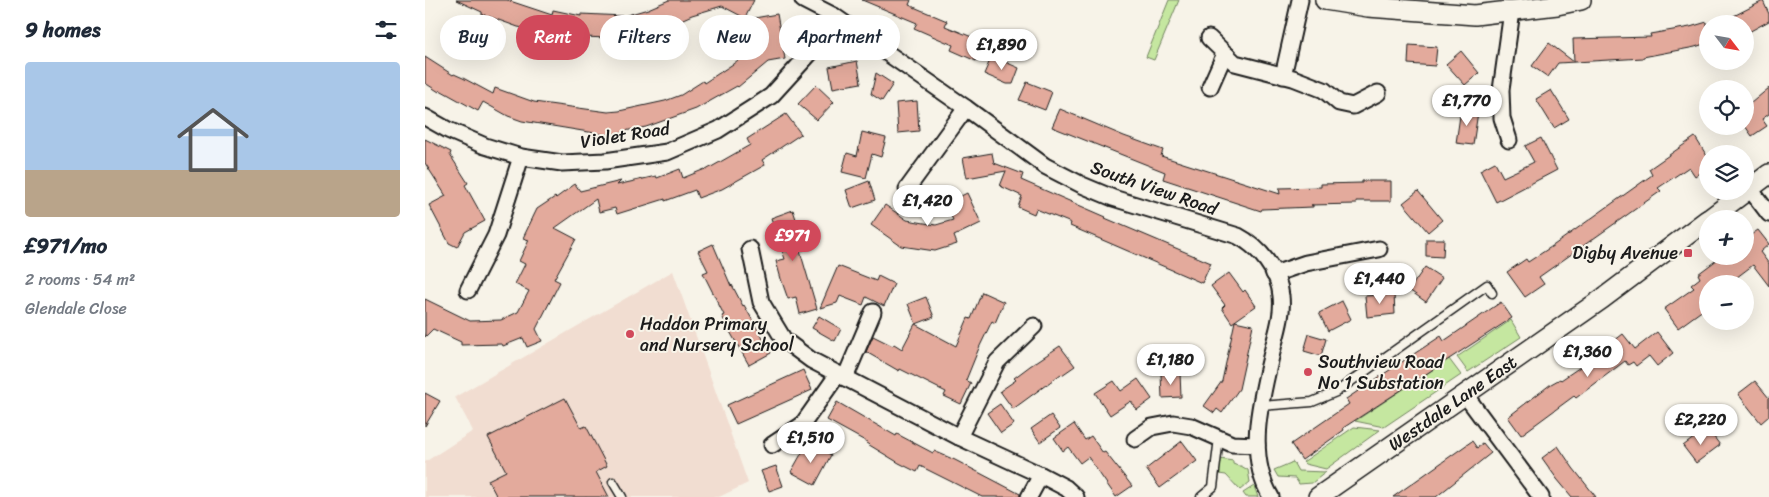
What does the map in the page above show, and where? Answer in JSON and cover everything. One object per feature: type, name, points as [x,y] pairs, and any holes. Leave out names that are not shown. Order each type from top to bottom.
[{"type":"street","name":"South View Road","points":[[803,0],[832,15]]},
{"type":"street","points":[[1283,76],[1300,0]]},
{"type":"street","points":[[1325,0],[1475,15],[1581,0]]},
{"type":"street","points":[[1509,140],[1502,118],[1501,90],[1511,11]]},
{"type":"street","points":[[1209,38],[1235,63],[1324,90],[1339,103],[1353,106],[1378,93]]},
{"type":"street","points":[[1210,87],[1222,60],[1227,55]]},
{"type":"street","name":"Violet Road","points":[[425,117],[448,130],[485,146],[521,157],[561,162],[605,161],[667,152],[717,130],[771,96],[804,60]]},
{"type":"street","name":"South View Road","points":[[897,60],[1045,166],[1113,198],[1238,236],[1251,242],[1267,260],[1275,274],[1281,295],[1280,320],[1261,406],[1257,445],[1262,475],[1271,497]]},
{"type":"street","points":[[907,189],[966,108]]},
{"type":"street","points":[[468,290],[496,235],[521,157]]},
{"type":"street","name":"Westdale Lane East","points":[[1754,185],[1769,174]]},
{"type":"street","points":[[1754,195],[1769,214]]},
{"type":"street","name":"Westdale Lane East","points":[[1720,210],[1734,200]]},
{"type":"street","name":"Westdale Lane East","points":[[1318,497],[1602,299],[1699,226]]},
{"type":"street","points":[[750,249],[761,302],[784,340],[811,360],[959,437],[1041,475],[1066,488],[1076,497]]},
{"type":"street","points":[[1275,274],[1306,262],[1379,249]]},
{"type":"street","points":[[771,445],[802,425],[841,376],[873,312]]},
{"type":"street","points":[[959,437],[997,362],[1034,326]]},
{"type":"street","points":[[1465,396],[1541,497]]},
{"type":"street","points":[[1135,439],[1152,427],[1173,423],[1191,426],[1233,444],[1257,445]]},
{"type":"street","points":[[1029,497],[1041,475]]},
{"type":"lane","points":[[1261,406],[1312,402],[1336,392],[1487,286],[1492,293]]},
{"type":"lane","points":[[1201,497],[1213,487],[1219,438]]},
{"type":"lane","points":[[613,482],[622,497]]},
{"type":"shaded area","name":"Haddon Primary and Nursery School","points":[[673,271],[748,483],[719,497],[425,497],[425,462],[473,431],[455,397]]},
{"type":"green space","points":[[1169,0],[1179,0],[1154,60],[1146,57]]},
{"type":"green space","points":[[1511,320],[1521,337],[1468,372],[1457,357]]},
{"type":"green space","points":[[1449,359],[1461,375],[1384,427],[1355,421]]},
{"type":"green space","points":[[1354,427],[1380,430],[1326,469],[1303,462]]},
{"type":"green space","points":[[1220,459],[1233,461],[1233,464],[1248,470],[1250,482],[1240,490],[1226,475],[1219,474]]},
{"type":"green space","points":[[1293,462],[1298,471],[1326,472],[1312,483],[1299,484],[1295,478],[1278,477],[1274,470]]},
{"type":"green space","points":[[1254,486],[1258,497],[1246,497],[1243,493]]},
{"type":"building","points":[[456,0],[507,0],[552,15],[516,15],[516,26],[506,23],[506,15],[485,15]]},
{"type":"building","points":[[669,0],[754,0],[746,15],[739,15],[722,6],[692,15],[627,15]]},
{"type":"building","points":[[862,0],[911,0],[909,5],[947,21],[945,26],[984,42],[976,61],[951,50],[953,45],[914,28],[917,23]]},
{"type":"building","points":[[1763,1],[1769,14],[1769,21],[1754,29],[1754,15],[1736,15]]},
{"type":"building","points":[[553,10],[576,15],[552,15]]},
{"type":"building","points":[[581,14],[602,15],[600,15],[600,38],[590,37],[590,15]]},
{"type":"building","points":[[777,14],[779,60],[768,62],[738,87],[696,109],[646,127],[624,131],[624,133],[607,135],[522,121],[508,116],[483,102],[478,111],[425,83],[425,57],[453,75],[463,78],[493,94],[495,88],[534,102],[608,112],[619,111],[665,101],[681,95],[703,81],[704,83],[738,60],[769,60],[769,15]]},
{"type":"building","points":[[1699,24],[1699,46],[1643,58],[1558,63],[1548,77],[1532,66],[1549,43],[1574,62],[1573,39],[1651,37],[1650,34]]},
{"type":"building","points":[[1409,45],[1437,47],[1435,66],[1408,64]]},
{"type":"building","points":[[1461,51],[1479,73],[1465,85],[1446,64]]},
{"type":"building","points":[[991,58],[996,58],[1019,68],[1013,84],[1007,84],[984,74]]},
{"type":"building","points":[[857,61],[861,83],[833,88],[829,67]]},
{"type":"building","points":[[876,73],[893,84],[882,101],[871,94]]},
{"type":"building","points":[[1027,82],[1052,92],[1045,110],[1019,100]]},
{"type":"building","points":[[816,85],[834,102],[817,120],[798,104]]},
{"type":"building","points":[[1769,88],[1769,114],[1762,119],[1767,126],[1754,135],[1754,100]]},
{"type":"building","points":[[1551,90],[1569,119],[1554,128],[1536,99]]},
{"type":"building","points":[[917,101],[919,131],[898,133],[896,103]]},
{"type":"building","points":[[1060,109],[1163,150],[1161,156],[1280,194],[1279,188],[1321,187],[1321,184],[1362,183],[1362,181],[1391,181],[1391,201],[1356,201],[1356,204],[1311,205],[1313,207],[1262,209],[1261,211],[1163,179],[1165,172],[1052,127]]},
{"type":"building","points":[[1461,109],[1478,112],[1473,145],[1456,143]]},
{"type":"building","points":[[786,114],[801,134],[762,160],[765,165],[722,189],[698,198],[695,190],[665,201],[665,199],[617,214],[615,208],[599,212],[596,199],[555,228],[576,239],[554,279],[560,282],[536,329],[542,341],[527,347],[523,338],[503,346],[502,344],[461,345],[461,342],[433,329],[425,337],[425,299],[470,321],[501,320],[518,312],[529,291],[515,284],[525,264],[519,261],[529,240],[523,238],[537,209],[575,184],[580,191],[621,181],[617,185],[656,176],[657,178],[680,169],[683,178],[706,170],[750,145],[747,139]]},
{"type":"building","points":[[862,132],[886,138],[881,157],[872,154],[866,178],[842,172],[847,153],[857,156]]},
{"type":"building","points":[[1695,137],[1700,145],[1699,173],[1695,176],[1689,167],[1658,188],[1661,191],[1539,277],[1544,284],[1525,297],[1507,272],[1526,259],[1528,262],[1554,245],[1652,175],[1649,169]]},
{"type":"building","points":[[1541,138],[1557,170],[1496,202],[1480,170],[1495,162],[1503,177],[1534,162],[1525,146]]},
{"type":"building","points":[[425,139],[451,152],[450,155],[468,183],[465,185],[485,221],[465,232],[457,247],[449,243],[429,205],[446,196],[425,163]]},
{"type":"building","points":[[992,153],[994,163],[1023,174],[1021,180],[1211,263],[1202,283],[1070,226],[1071,223],[1036,209],[1034,214],[1018,207],[1022,196],[1000,186],[1006,171],[967,178],[963,158]]},
{"type":"building","points":[[869,181],[875,200],[852,208],[846,190]]},
{"type":"building","points":[[1418,191],[1442,220],[1428,232],[1403,203]]},
{"type":"building","points":[[967,193],[981,223],[954,236],[957,244],[935,251],[901,246],[871,225],[885,205],[907,220],[936,225],[953,220],[945,204]]},
{"type":"building","points":[[793,210],[806,249],[800,251],[817,309],[800,314],[796,297],[788,299],[781,279],[776,261],[785,259],[771,218]]},
{"type":"building","points":[[1758,230],[1769,244],[1760,252],[1769,264],[1769,286],[1753,265],[1754,233]]},
{"type":"building","points":[[1426,239],[1444,239],[1443,257],[1426,256]]},
{"type":"building","points":[[713,244],[731,286],[771,353],[749,365],[722,316],[724,315],[703,273],[708,271],[698,251]]},
{"type":"building","points":[[1710,265],[1753,265],[1740,275],[1699,276],[1698,274]]},
{"type":"building","points":[[838,266],[876,281],[878,276],[894,284],[884,306],[866,297],[863,305],[840,296],[837,303],[820,308]]},
{"type":"building","points":[[1425,267],[1442,278],[1426,302],[1409,290]]},
{"type":"building","points":[[1229,273],[1243,292],[1245,290],[1256,306],[1232,323],[1222,308],[1225,305],[1211,286]]},
{"type":"building","points":[[1699,279],[1699,313],[1678,328],[1664,309],[1694,288],[1691,285]]},
{"type":"building","points":[[982,292],[1004,302],[995,323],[992,321],[979,348],[966,380],[971,383],[961,404],[944,396],[946,392],[900,369],[899,371],[866,352],[873,336],[902,349],[915,324],[956,346],[968,318],[971,319]]},
{"type":"building","points":[[1394,294],[1395,314],[1367,317],[1365,296]]},
{"type":"building","points":[[926,297],[934,317],[916,324],[908,304]]},
{"type":"building","points":[[1342,301],[1351,319],[1328,331],[1319,313]]},
{"type":"building","points":[[1501,302],[1512,318],[1343,428],[1344,430],[1302,460],[1291,444],[1349,404],[1346,399],[1441,336],[1444,341]]},
{"type":"building","points":[[819,316],[841,329],[835,341],[812,328]]},
{"type":"building","points":[[1235,321],[1253,325],[1239,389],[1222,413],[1217,409],[1214,413],[1204,406],[1222,381]]},
{"type":"building","points":[[1657,332],[1673,353],[1657,366],[1649,356],[1636,366],[1633,362],[1628,365],[1625,361],[1576,398],[1574,396],[1521,435],[1508,417],[1551,384],[1561,380],[1583,365],[1623,334],[1635,349]]},
{"type":"building","points":[[1309,334],[1326,339],[1321,356],[1304,351]]},
{"type":"building","points":[[1060,346],[1075,366],[1013,409],[1000,391],[1016,380],[1014,378],[1030,366]]},
{"type":"building","points":[[803,370],[812,390],[736,424],[727,405]]},
{"type":"building","points":[[1180,373],[1181,397],[1162,398],[1161,374]]},
{"type":"building","points":[[1138,379],[1152,399],[1137,410],[1131,401],[1110,415],[1095,393],[1114,381],[1121,391]]},
{"type":"building","points":[[1755,381],[1769,398],[1769,416],[1761,423],[1738,394]]},
{"type":"building","points":[[425,393],[440,401],[425,426]]},
{"type":"building","points":[[565,398],[581,428],[586,426],[607,466],[596,472],[609,497],[497,497],[488,480],[506,471],[488,437]]},
{"type":"building","points":[[837,402],[896,436],[897,434],[933,453],[934,451],[955,460],[1020,494],[1020,497],[982,497],[920,466],[917,472],[899,463],[867,442],[827,420]]},
{"type":"building","points":[[1000,404],[1014,424],[1001,433],[987,413]]},
{"type":"building","points":[[1051,415],[1060,428],[1040,442],[1031,429]]},
{"type":"building","points":[[1074,424],[1085,440],[1091,436],[1103,453],[1105,452],[1132,486],[1116,497],[1088,457],[1080,463],[1068,447],[1063,451],[1054,438]]},
{"type":"building","points":[[1707,428],[1720,445],[1696,463],[1683,446]]},
{"type":"building","points":[[1182,441],[1197,461],[1160,488],[1146,469]]},
{"type":"building","points":[[1472,441],[1477,448],[1483,443],[1491,453],[1436,497],[1393,497]]},
{"type":"building","points":[[808,442],[831,455],[815,485],[791,472]]},
{"type":"building","points":[[1558,446],[1596,497],[1572,497],[1557,479],[1542,458]]},
{"type":"building","points":[[776,466],[783,486],[769,491],[761,471]]},
{"type":"place","name":"Digby Avenue","points":[[1688,253]]},
{"type":"place","name":"Haddon Primary and Nursery School","points":[[630,334]]},
{"type":"place","name":"Southview Road No 1 Substation","points":[[1308,372]]}]
